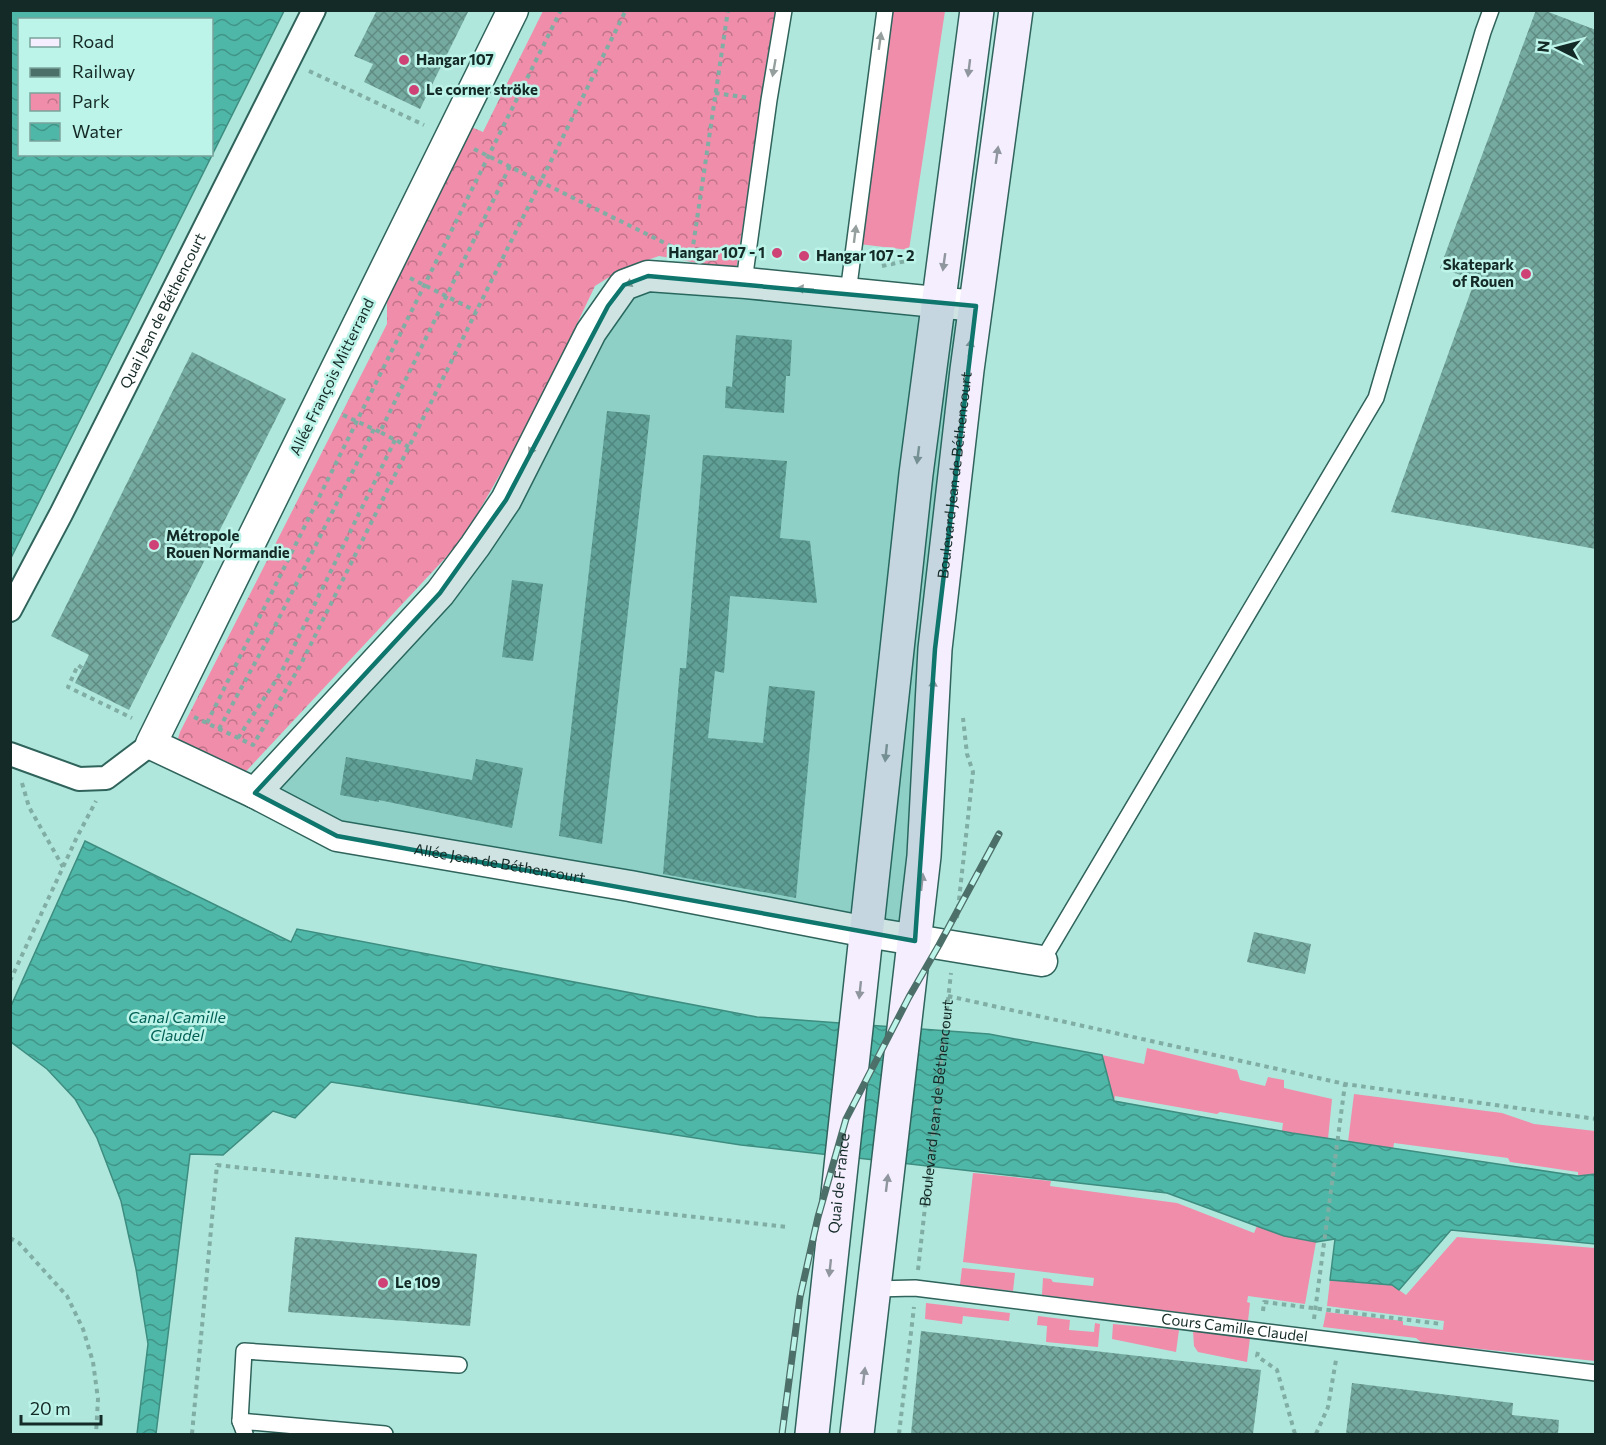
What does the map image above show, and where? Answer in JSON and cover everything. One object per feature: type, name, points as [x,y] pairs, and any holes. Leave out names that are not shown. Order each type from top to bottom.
[{"type":"main road","points":[[867,932],[916,474],[977,10]]},
{"type":"main road","name":"Boulevard Jean de Béthencourt","points":[[915,940],[924,856],[935,649],[976,306],[1016,10]]},
{"type":"main road","name":"Quai de France","points":[[812,1434],[867,932]]},
{"type":"main road","points":[[857,1434],[915,940]]},
{"type":"street","name":"Quai Jean de Béthencourt","points":[[10,610],[61,514],[314,10]]},
{"type":"street","name":"Allée François Mitterrand","points":[[151,744],[513,10]]},
{"type":"street","points":[[255,793],[440,593],[476,546],[506,500],[591,332],[624,285],[648,276],[848,292],[976,306]]},
{"type":"street","points":[[13,755],[79,779],[106,778],[151,744]]},
{"type":"street","name":"Allée Jean de Béthencourt","points":[[151,744],[255,793],[337,836],[620,885],[867,932]]},
{"type":"street","points":[[867,932],[1042,961]]},
{"type":"lane","points":[[746,283],[746,267],[769,100],[784,10]]},
{"type":"lane","points":[[848,292],[885,10]]},
{"type":"lane","points":[[1042,961],[1376,398],[1491,10]]},
{"type":"lane","name":"Cours Camille Claudel","points":[[874,1289],[915,1288],[1596,1373]]},
{"type":"lane","points":[[385,1434],[242,1428],[244,1351],[459,1365]]},
{"type":"path","points":[[207,723],[561,10]]},
{"type":"path","points":[[170,705],[253,745],[300,666],[626,10]]},
{"type":"path","points":[[289,61],[510,166],[662,243],[691,254],[690,279]]},
{"type":"path","points":[[715,93],[759,100]]},
{"type":"path","points":[[380,432],[510,166]]},
{"type":"path","points":[[387,266],[476,311]]},
{"type":"path","points":[[319,404],[409,447]]},
{"type":"path","points":[[219,729],[275,626],[374,429]]},
{"type":"path","points":[[238,738],[282,671],[396,440]]},
{"type":"path","points":[[82,668],[78,665],[68,687],[135,720],[140,711]]},
{"type":"path","points":[[13,755],[29,807],[63,867]]},
{"type":"path","name":"Boulevard Jean de Béthencourt","points":[[899,1434],[973,772]]},
{"type":"path","points":[[10,981],[106,778]]},
{"type":"path","points":[[948,996],[1345,1084],[1596,1119]]},
{"type":"path","points":[[1312,1338],[1345,1084]]},
{"type":"path","points":[[192,1434],[217,1165],[788,1227]]},
{"type":"path","points":[[10,1238],[19,1243],[67,1296],[83,1329],[93,1362],[98,1399],[96,1434]]},
{"type":"path","points":[[1264,1302],[1441,1324]]},
{"type":"path","points":[[1257,1356],[1277,1370],[1294,1434]]},
{"type":"path","points":[[1316,1434],[1328,1407],[1333,1380]]},
{"type":"highlighted area","points":[[648,276],[976,306],[935,649],[915,941],[337,836],[255,793],[440,593],[506,500],[608,306],[624,285]]},
{"type":"green space","points":[[543,11],[777,11],[736,270],[659,256],[622,269],[595,286],[531,420],[463,539],[237,781],[175,749],[180,732],[387,324],[387,297],[469,126],[483,132]]},
{"type":"green space","points":[[891,11],[945,11],[909,250],[859,244]]},
{"type":"green space","points":[[1147,1048],[1237,1070],[1240,1080],[1265,1086],[1268,1077],[1284,1080],[1284,1088],[1332,1099],[1328,1139],[1282,1131],[1283,1123],[1115,1096],[1114,1101],[1102,1055],[1144,1064]]},
{"type":"green space","points":[[1354,1094],[1502,1113],[1534,1124],[1595,1131],[1595,1174],[1578,1176],[1578,1172],[1510,1162],[1508,1158],[1394,1143],[1393,1149],[1348,1142]]},
{"type":"green space","points":[[973,1173],[1051,1181],[1050,1186],[1177,1203],[1254,1233],[1257,1226],[1284,1236],[1316,1242],[1305,1304],[1248,1296],[1247,1302],[1250,1303],[1248,1321],[1042,1295],[1043,1278],[1051,1279],[1053,1282],[1093,1286],[1094,1278],[963,1262]]},
{"type":"green space","points":[[1457,1237],[1595,1248],[1595,1361],[1422,1343],[1416,1338],[1323,1327],[1326,1312],[1403,1321],[1403,1325],[1443,1330],[1444,1321],[1327,1306],[1330,1280],[1392,1285],[1406,1295]]},
{"type":"green space","points":[[962,1268],[1015,1273],[1013,1291],[960,1285]]},
{"type":"green space","points":[[926,1303],[1010,1313],[1009,1321],[963,1316],[962,1324],[925,1319]]},
{"type":"green space","points":[[1038,1316],[1070,1320],[1069,1330],[1094,1332],[1095,1323],[1100,1324],[1098,1347],[1046,1342],[1047,1326],[1037,1325]]},
{"type":"green space","points":[[1113,1324],[1179,1330],[1176,1352],[1112,1339]]},
{"type":"green space","points":[[1193,1331],[1250,1338],[1247,1362],[1198,1352],[1194,1346]]},
{"type":"water","points":[[10,11],[284,11],[213,153],[213,18],[18,18],[18,156],[212,156],[11,558]]},
{"type":"water","name":"Canal Camille Claudel","points":[[85,841],[291,942],[297,929],[757,1017],[989,1034],[1102,1055],[1114,1101],[1292,1133],[1578,1176],[1595,1174],[1595,1244],[1451,1230],[1399,1290],[1392,1285],[1330,1280],[1335,1239],[1316,1242],[1284,1236],[1167,1193],[741,1145],[331,1082],[295,1118],[273,1111],[223,1155],[190,1154],[156,1434],[137,1434],[148,1344],[136,1269],[121,1201],[97,1138],[75,1099],[47,1069],[11,1042],[11,1006]]},
{"type":"building","name":"Hangar 107","points":[[377,10],[469,10],[420,109],[364,82],[373,64],[354,56]]},
{"type":"building","name":"Skatepark of Rouen","points":[[1536,10],[1543,10],[1596,30],[1596,549],[1391,512],[1475,280],[1440,268]]},
{"type":"building","points":[[736,335],[792,340],[790,376],[786,376],[784,413],[725,408],[726,386],[732,387]]},
{"type":"building","name":"Métropole Rouen Normandie","points":[[192,352],[286,399],[129,710],[75,683],[89,655],[51,636]]},
{"type":"building","points":[[607,411],[650,415],[602,844],[559,836]]},
{"type":"building","points":[[703,455],[787,461],[780,538],[810,541],[817,603],[730,596],[724,673],[715,671],[708,738],[763,743],[769,686],[815,691],[796,898],[663,874],[680,668],[686,668]]},
{"type":"building","points":[[512,580],[543,584],[533,661],[502,657]]},
{"type":"building","points":[[346,757],[472,780],[476,759],[523,768],[512,828],[379,800],[379,802],[340,795]]},
{"type":"building","points":[[1254,932],[1311,944],[1305,974],[1247,962]]},
{"type":"building","name":"Le 109","points":[[295,1237],[477,1254],[470,1326],[288,1312]]},
{"type":"building","points":[[921,1331],[1261,1370],[1253,1434],[911,1434]]},
{"type":"building","points":[[1352,1383],[1513,1403],[1512,1415],[1559,1420],[1558,1434],[1346,1434]]},
{"type":"railway","points":[[782,1434],[800,1297],[818,1217],[846,1119],[909,997],[999,834]]},
{"type":"place","name":"Hangar 107","points":[[404,60]]},
{"type":"place","name":"Le corner ströke","points":[[414,90]]},
{"type":"place","name":"Hangar 107 - 1","points":[[777,253]]},
{"type":"place","name":"Hangar 107 - 2","points":[[804,256]]},
{"type":"place","name":"Skatepark of Rouen","points":[[1526,274]]},
{"type":"place","name":"Métropole Rouen Normandie","points":[[154,545]]},
{"type":"place","name":"Le 109","points":[[383,1283]]}]
